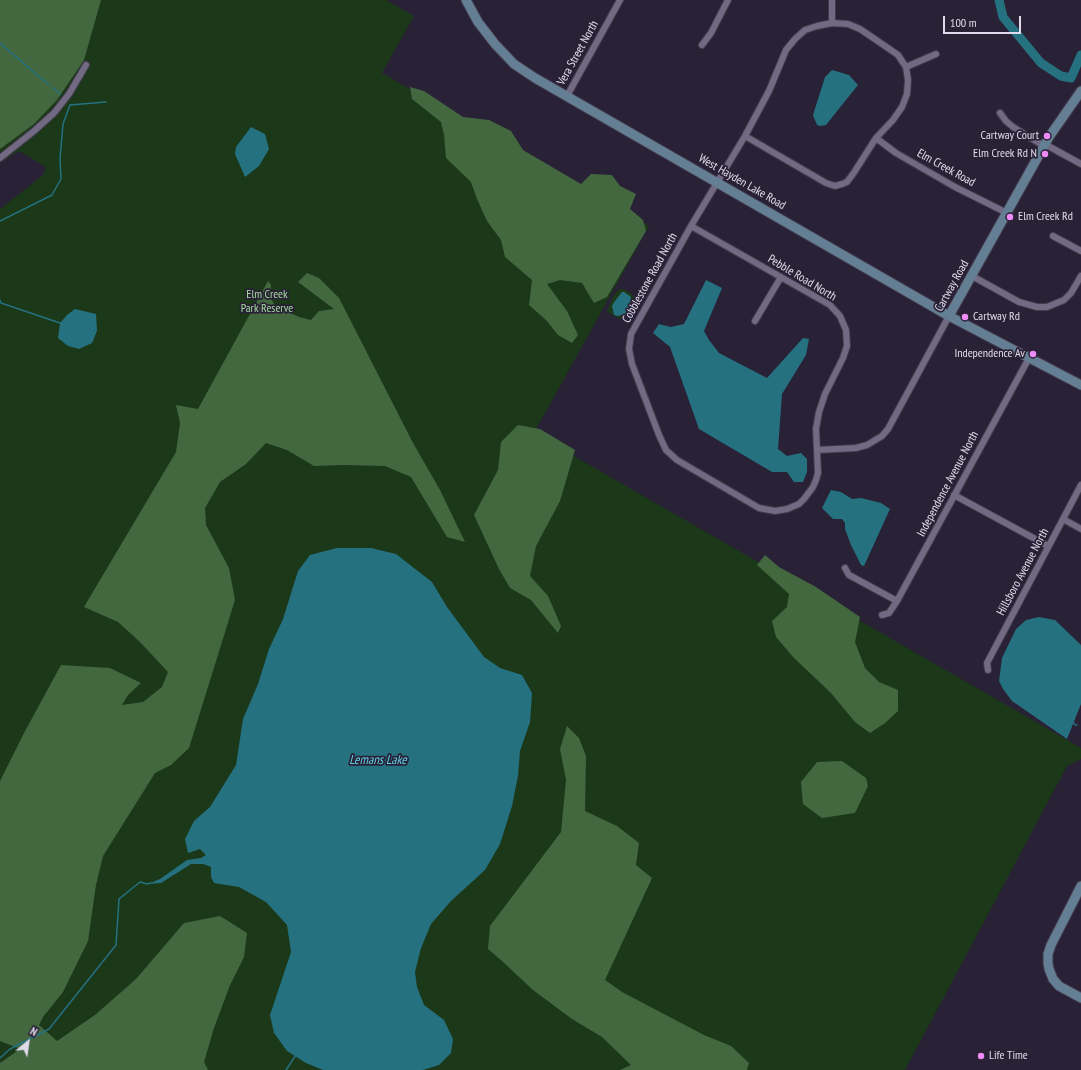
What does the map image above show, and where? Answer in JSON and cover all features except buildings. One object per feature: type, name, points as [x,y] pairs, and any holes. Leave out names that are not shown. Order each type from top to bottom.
[{"type":"main road","name":"West Hayden Lake Road","points":[[466,0],[483,30],[501,51],[528,74],[949,316],[1081,385]]},
{"type":"main road","name":"Cartway Road","points":[[949,316],[1056,126],[1081,91]]},
{"type":"main road","points":[[1081,886],[1051,945],[1048,954],[1048,963],[1051,974],[1059,986],[1081,998]]},
{"type":"street","name":"Vera Street North","points":[[567,96],[620,0]]},
{"type":"street","points":[[702,45],[711,33],[728,0]]},
{"type":"street","points":[[745,136],[826,183],[836,186],[847,182],[876,138],[893,120],[902,107],[907,94],[908,80],[906,67],[898,56],[860,29],[848,24],[832,23],[832,0]]},
{"type":"street","name":"Cobblestone Road North","points":[[817,450],[818,473],[813,487],[804,499],[793,507],[775,511],[759,508],[677,460],[666,450],[632,364],[629,349],[632,334],[708,195],[718,182],[769,92],[786,50],[805,30],[832,23]]},
{"type":"street","points":[[906,67],[936,54]]},
{"type":"street","points":[[0,158],[34,131],[58,108],[69,94],[86,65]]},
{"type":"street","points":[[1000,113],[1013,127],[1081,164]]},
{"type":"street","name":"Elm Creek Road","points":[[876,138],[896,153],[955,187],[1007,213]]},
{"type":"street","name":"Pebble Road North","points":[[691,226],[830,305],[840,316],[846,330],[847,346],[843,358],[825,394],[819,412],[816,429],[817,450]]},
{"type":"street","points":[[1053,236],[1081,251]]},
{"type":"street","points":[[972,276],[1019,302],[1037,307],[1047,307],[1064,300],[1071,293],[1081,276]]},
{"type":"street","points":[[755,322],[780,277]]},
{"type":"street","name":"Cartway Road","points":[[817,450],[856,448],[867,445],[882,436],[888,429],[949,316]]},
{"type":"street","name":"Independence Avenue North","points":[[882,616],[889,613],[897,601],[1029,358]]},
{"type":"street","name":"Hillsboro Avenue North","points":[[988,670],[987,663],[1081,485]]},
{"type":"street","points":[[954,495],[1048,546]]},
{"type":"street","points":[[1063,519],[1081,529]]},
{"type":"street","points":[[845,568],[849,575],[897,601]]},
{"type":"green space","name":"Elm Creek Park Reserve","points":[[0,0],[386,0],[414,16],[382,73],[649,226],[534,433],[1081,748],[1081,759],[1067,766],[905,1070],[0,1070],[0,209],[43,175],[46,167],[19,151],[0,163]]},
{"type":"green space","points":[[0,0],[101,0],[84,60],[57,100],[34,124],[0,149]]},
{"type":"green space","points":[[410,87],[424,91],[463,117],[489,120],[511,131],[523,150],[581,184],[591,174],[612,175],[620,186],[636,194],[630,209],[643,220],[646,231],[607,297],[594,303],[582,283],[560,280],[547,284],[567,311],[578,335],[572,343],[558,335],[546,320],[529,305],[532,280],[505,257],[501,240],[487,221],[471,182],[446,158],[441,122],[412,99]]},
{"type":"green space","points":[[307,273],[319,278],[339,298],[413,443],[440,490],[465,542],[447,537],[411,477],[385,466],[314,466],[287,450],[266,443],[246,464],[220,482],[205,508],[206,525],[229,568],[235,600],[189,748],[171,765],[155,773],[103,856],[96,885],[88,941],[63,992],[43,1017],[39,1025],[57,1041],[95,1015],[136,979],[184,923],[220,916],[247,933],[244,957],[230,985],[214,1028],[204,1062],[208,1070],[0,1070],[0,1063],[20,1049],[0,1041],[0,781],[61,665],[110,668],[141,683],[128,695],[122,705],[143,702],[162,687],[168,672],[140,642],[118,622],[84,607],[176,452],[180,423],[176,405],[198,409],[268,281],[271,285],[270,296],[275,306],[299,317],[311,320],[319,311],[334,309],[298,282]]},
{"type":"green space","points":[[620,289],[632,294],[634,300],[624,317],[620,319],[607,312],[612,298]]},
{"type":"green space","points":[[518,425],[540,429],[575,450],[560,501],[536,546],[530,576],[548,596],[561,626],[558,633],[531,600],[510,588],[499,569],[474,515],[498,470],[501,442]]},
{"type":"green space","points":[[765,555],[779,567],[816,587],[860,617],[855,642],[865,668],[879,682],[898,690],[898,711],[885,723],[870,733],[855,722],[831,693],[794,658],[776,637],[772,621],[787,607],[789,594],[757,565]]},
{"type":"green space","points":[[567,726],[579,738],[586,756],[585,811],[617,826],[639,843],[636,865],[652,878],[605,980],[622,992],[704,1035],[731,1046],[749,1063],[747,1070],[620,1070],[631,1065],[602,1037],[572,1019],[533,990],[488,949],[490,926],[561,832],[566,780],[560,749]]},
{"type":"green space","points":[[842,761],[866,778],[868,786],[855,813],[822,818],[803,804],[801,782],[817,762]]},
{"type":"water","points":[[832,70],[849,75],[858,85],[826,125],[820,126],[817,125],[813,115],[825,77]]},
{"type":"water","points":[[251,127],[265,134],[269,149],[259,166],[245,177],[235,154],[236,147]]},
{"type":"water","points":[[706,280],[722,288],[704,331],[719,353],[767,378],[803,338],[809,339],[806,355],[782,394],[778,449],[787,456],[801,453],[807,459],[807,472],[803,482],[794,482],[787,472],[772,472],[699,429],[670,347],[653,333],[659,324],[671,327],[684,324]]},
{"type":"water","points":[[622,292],[631,297],[630,306],[625,314],[618,316],[614,315],[612,306]]},
{"type":"water","points":[[75,309],[96,314],[97,331],[92,343],[79,349],[68,346],[58,338],[60,323]]},
{"type":"water","points":[[831,490],[841,492],[852,499],[861,498],[881,503],[890,509],[864,566],[861,565],[851,545],[845,529],[845,523],[842,519],[833,519],[822,508]]},
{"type":"water","name":"Lemans Lake","points":[[337,548],[371,548],[396,554],[432,582],[447,607],[484,657],[500,668],[522,675],[532,693],[530,722],[520,751],[518,776],[512,806],[500,844],[485,870],[451,901],[431,924],[421,948],[415,972],[417,987],[424,1005],[444,1020],[453,1039],[451,1053],[439,1065],[423,1070],[323,1070],[306,1063],[287,1051],[274,1033],[270,1015],[291,952],[287,925],[266,902],[239,887],[214,883],[211,877],[211,867],[203,864],[191,864],[161,883],[148,884],[160,879],[187,860],[201,858],[206,855],[200,849],[188,853],[185,839],[194,821],[210,807],[236,765],[243,719],[258,684],[269,649],[283,619],[298,571],[310,555]]},
{"type":"water","points":[[1039,617],[1055,620],[1081,645],[1081,704],[1067,739],[1012,701],[999,681],[1002,658],[1016,629],[1026,620]]},
{"type":"waterway","points":[[999,0],[1003,17],[1041,63],[1061,76],[1071,78],[1081,55]]},
{"type":"waterway","points":[[0,43],[49,85]]},
{"type":"waterway","points":[[53,88],[60,94]]},
{"type":"waterway","points":[[0,221],[52,195],[61,179],[60,159],[63,124],[70,105],[106,102]]},
{"type":"waterway","points":[[0,300],[1,303],[60,323]]},
{"type":"waterway","points":[[1073,721],[1075,725],[1077,725]]},
{"type":"waterway","points":[[0,1058],[10,1049],[49,1029],[116,945],[119,899],[140,882],[147,884],[151,883]]},
{"type":"waterway","points":[[286,1070],[296,1055]]},
{"type":"place","name":"Cartway Court","points":[[1047,136]]},
{"type":"place","name":"Elm Creek Rd N","points":[[1045,154]]},
{"type":"place","name":"Elm Creek Rd","points":[[1010,217]]},
{"type":"place","name":"Cartway Rd","points":[[965,317]]},
{"type":"place","name":"Independence Av","points":[[1033,354]]},
{"type":"place","name":"Life Time","points":[[981,1056]]}]
